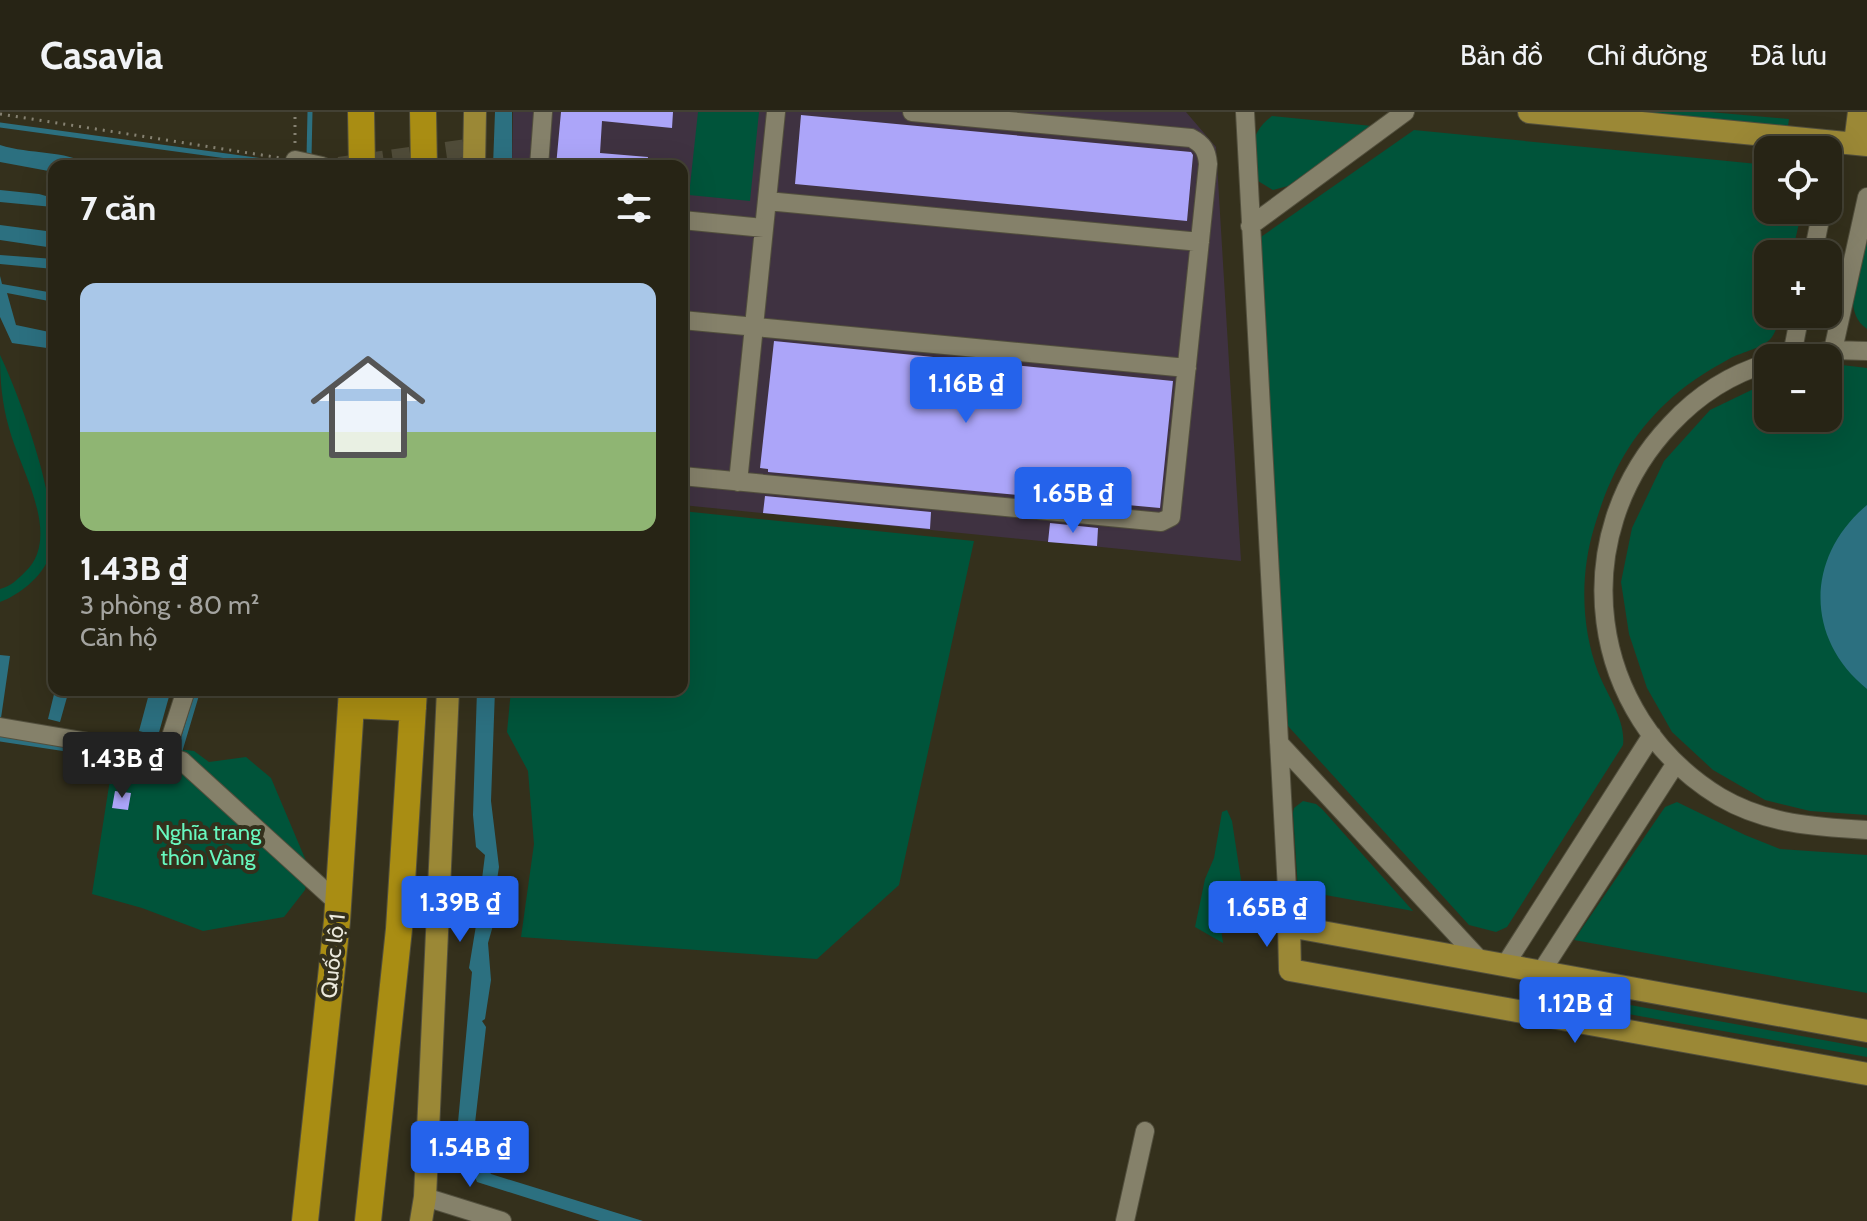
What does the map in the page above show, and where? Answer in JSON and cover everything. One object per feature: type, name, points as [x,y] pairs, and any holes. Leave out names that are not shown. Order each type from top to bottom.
[{"type":"highway","points":[[361,112],[362,160]]},
{"type":"highway","points":[[423,112],[424,160]]},
{"type":"highway","points":[[351,697],[413,699],[399,929],[368,1221]]},
{"type":"highway","name":"Quốc lộ 1","points":[[305,1221],[338,903],[351,697]]},
{"type":"main road","points":[[474,160],[475,112]]},
{"type":"main road","points":[[1529,112],[1853,143],[1859,112]]},
{"type":"main road","points":[[421,1221],[425,1197],[448,696]]},
{"type":"main road","points":[[1867,1031],[1289,926],[1290,970],[1867,1074]]},
{"type":"street","points":[[539,160],[543,112]]},
{"type":"street","points":[[738,482],[776,112]]},
{"type":"street","points":[[688,477],[1167,521],[1173,513],[1207,153],[1200,143],[1191,138],[912,112]]},
{"type":"street","points":[[1245,112],[1289,926]]},
{"type":"street","points":[[1250,226],[1405,112]]},
{"type":"street","points":[[1834,344],[1867,197]]},
{"type":"street","points":[[767,201],[1200,242]]},
{"type":"street","points":[[688,221],[764,228]]},
{"type":"street","points":[[688,321],[1187,368]]},
{"type":"street","points":[[1842,350],[1867,351]]},
{"type":"street","points":[[1754,369],[1716,386],[1683,411],[1654,441],[1632,475],[1615,513],[1605,553],[1602,594],[1606,635],[1617,674],[1635,711],[1652,735],[1676,763],[1721,797],[1758,815],[1798,826],[1867,830]]},
{"type":"street","points":[[174,758],[185,696]]},
{"type":"street","points":[[0,727],[174,758],[338,903]]},
{"type":"street","points":[[1505,965],[1652,735]]},
{"type":"street","points":[[1279,743],[1481,961]]},
{"type":"street","points":[[1541,972],[1676,763]]},
{"type":"street","points":[[1125,1221],[1145,1131]]},
{"type":"street","points":[[425,1197],[502,1221]]},
{"type":"path","points":[[295,112],[295,160]]},
{"type":"path","points":[[0,114],[277,160]]},
{"type":"shaded area","points":[[513,112],[1186,112],[1216,147],[1241,561],[688,506],[688,160],[512,160]]},
{"type":"green space","points":[[698,112],[759,112],[750,201],[689,195]]},
{"type":"green space","points":[[1640,112],[1710,112],[1789,119],[1788,126]]},
{"type":"green space","points":[[1272,116],[1372,126],[1288,186],[1273,190],[1258,181],[1254,153],[1258,130]]},
{"type":"green space","points":[[1414,130],[1754,164],[1754,224],[1799,224],[1795,240],[1754,240],[1754,328],[1776,328],[1772,337],[1712,369],[1672,397],[1640,431],[1606,493],[1589,546],[1584,600],[1592,655],[1622,726],[1623,745],[1507,927],[1496,932],[1469,925],[1288,726],[1258,239]]},
{"type":"green space","points":[[1867,230],[1867,329],[1858,320],[1853,297]]},
{"type":"green space","points":[[0,355],[28,426],[45,485],[48,559],[22,590],[0,602],[0,589],[25,572],[36,557],[40,540],[40,522],[9,428],[1,383]]},
{"type":"green space","points":[[1842,365],[1867,368],[1867,815],[1810,811],[1765,800],[1713,770],[1672,732],[1647,688],[1629,634],[1621,582],[1632,528],[1664,461],[1710,410],[1754,389],[1754,432],[1842,432]]},
{"type":"green space","points":[[688,512],[974,541],[899,885],[817,959],[521,937],[534,844],[528,771],[507,732],[510,696],[688,696]]},
{"type":"green space","name":"Nghĩa trang thôn Vàng","points":[[177,749],[194,751],[209,762],[246,757],[271,778],[309,868],[305,890],[284,917],[203,931],[142,908],[92,894],[114,754],[171,763]]},
{"type":"green space","points":[[1303,801],[1322,809],[1413,911],[1298,890],[1293,813],[1294,808]]},
{"type":"green space","points":[[1677,802],[1780,849],[1867,855],[1867,993],[1574,940],[1665,807]]},
{"type":"green space","points":[[1227,810],[1232,821],[1245,906],[1237,900],[1228,899],[1220,920],[1223,943],[1195,927],[1205,879],[1214,858],[1222,812]]},
{"type":"green space","points":[[1608,1001],[1867,1048],[1867,1057],[1606,1010],[1603,1006]]},
{"type":"water","points":[[495,112],[512,112],[512,160],[493,160]]},
{"type":"water","points":[[0,145],[78,160],[48,160],[48,171],[0,162]]},
{"type":"water","points":[[0,190],[48,197],[48,207],[0,202]]},
{"type":"water","points":[[0,225],[48,231],[48,247],[0,240]]},
{"type":"water","points":[[0,255],[48,259],[48,268],[0,264]]},
{"type":"water","points":[[0,276],[2,284],[48,292],[48,301],[7,293],[16,325],[48,332],[48,348],[12,343],[0,317]]},
{"type":"water","points":[[1867,505],[1867,689],[1846,669],[1832,646],[1823,622],[1820,597],[1832,548],[1847,525]]},
{"type":"water","points":[[0,655],[10,656],[1,718],[0,718]]},
{"type":"water","points":[[54,696],[67,696],[60,722],[48,719]]},
{"type":"water","points":[[148,696],[169,696],[158,736],[139,731]]},
{"type":"water","points":[[477,696],[495,696],[491,801],[499,867],[494,899],[496,915],[488,943],[491,980],[485,1019],[482,1021],[486,1027],[474,1132],[483,1163],[491,1174],[643,1221],[600,1221],[477,1182],[457,1133],[472,972],[469,968],[481,895],[465,896],[467,881],[481,887],[485,855],[476,847],[473,815]]},
{"type":"building","points":[[561,112],[673,112],[672,128],[602,121],[600,153],[648,157],[648,160],[557,160]]},
{"type":"building","points":[[801,115],[1191,152],[1187,221],[795,184]]},
{"type":"building","points":[[774,341],[1173,381],[1160,508],[768,472],[768,469],[760,468]]},
{"type":"building","points":[[765,496],[931,512],[930,529],[763,513]]},
{"type":"building","points":[[1050,523],[1098,528],[1097,546],[1048,542]]},
{"type":"building","points":[[115,791],[131,793],[128,810],[112,808]]},
{"type":"waterway","points":[[309,157],[310,112]]},
{"type":"waterway","points":[[0,125],[256,160]]},
{"type":"waterway","points":[[178,757],[196,696]]},
{"type":"waterway","points":[[0,739],[172,765]]},
{"type":"tunnel","points":[[382,160],[474,147]]}]
